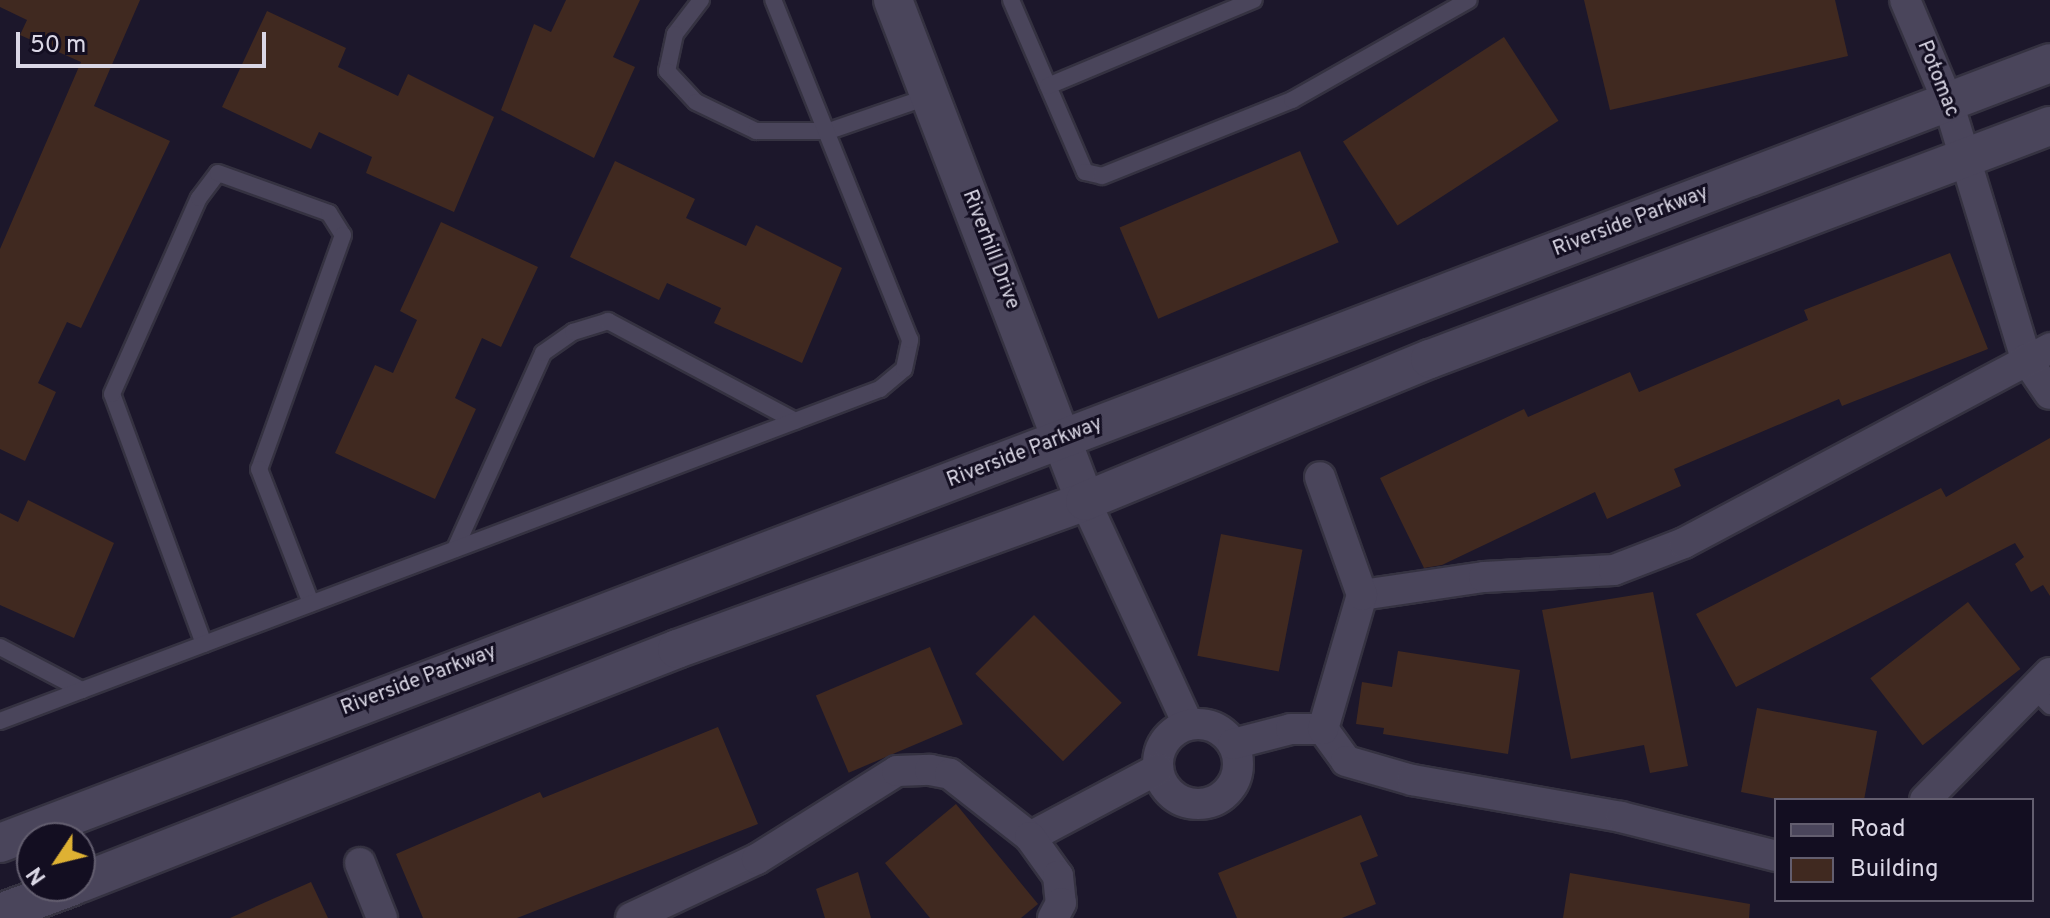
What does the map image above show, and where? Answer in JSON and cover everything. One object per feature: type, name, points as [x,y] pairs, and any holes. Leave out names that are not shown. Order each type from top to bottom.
[{"type":"street","name":"Riverhill Drive","points":[[893,0],[1085,501]]},
{"type":"street","name":"Potomac","points":[[1905,0],[1948,102],[2050,394]]},
{"type":"street","name":"Riverside Parkway","points":[[0,843],[2050,63]]},
{"type":"street","points":[[96,877],[677,649],[1085,501],[1430,359],[2050,126]]},
{"type":"street","points":[[1362,595],[1484,577],[1614,570],[1684,543],[2038,354]]},
{"type":"street","points":[[1320,477],[1362,595],[1323,729]]},
{"type":"street","points":[[1085,501],[1188,724]]},
{"type":"street","points":[[1927,798],[2045,689]]},
{"type":"street","points":[[1188,724],[1214,726],[1233,744],[1237,775],[1218,799],[1180,800],[1163,784],[1158,769],[1164,741],[1188,724]]},
{"type":"street","points":[[1233,744],[1291,729],[1323,729]]},
{"type":"street","points":[[1323,729],[1346,761],[1412,780],[1621,817],[1774,855]]},
{"type":"street","points":[[1030,837],[1158,769]]},
{"type":"street","points":[[631,918],[757,859],[897,771],[950,774],[1030,837],[1058,876],[1061,903],[1053,918]]},
{"type":"street","points":[[360,863],[382,918]]},
{"type":"street","points":[[0,913],[30,902]]},
{"type":"lane","points":[[701,0],[675,34],[667,71],[696,102],[756,131],[829,131],[930,96]]},
{"type":"lane","points":[[0,721],[880,389],[904,369],[910,340],[829,131],[773,0]]},
{"type":"lane","points":[[1011,0],[1085,172],[1102,176],[1292,100],[1469,0]]},
{"type":"lane","points":[[1048,86],[1254,0]]},
{"type":"lane","points":[[204,644],[112,394],[199,198],[218,173],[329,213],[343,235],[259,469],[311,603]]},
{"type":"lane","points":[[455,549],[543,353],[573,332],[608,321],[795,421]]},
{"type":"lane","points":[[0,647],[82,690]]},
{"type":"building","points":[[0,0],[140,0],[94,106],[170,141],[81,328],[67,322],[38,383],[56,392],[25,461],[0,449],[0,249],[81,62],[20,35],[27,20],[0,7]]},
{"type":"building","points":[[566,0],[640,0],[613,57],[635,67],[594,158],[501,110],[534,24],[551,32]]},
{"type":"building","points":[[1584,0],[1835,0],[1848,56],[1610,110]]},
{"type":"building","points":[[267,11],[346,48],[338,67],[398,96],[408,74],[494,117],[454,212],[366,173],[372,157],[319,132],[311,149],[222,107]]},
{"type":"building","points":[[1504,37],[1558,121],[1397,225],[1343,142]]},
{"type":"building","points":[[1300,151],[1339,242],[1158,319],[1120,228]]},
{"type":"building","points":[[615,161],[695,199],[686,218],[746,246],[756,225],[842,268],[802,363],[714,323],[721,308],[667,283],[659,300],[570,257]]},
{"type":"building","points":[[441,222],[538,267],[501,347],[482,338],[455,398],[476,409],[435,499],[335,453],[375,365],[393,373],[417,320],[400,311]]},
{"type":"building","points":[[1950,253],[1988,349],[1842,406],[1839,399],[1674,469],[1681,486],[1607,519],[1595,492],[1442,565],[1424,568],[1380,478],[1524,409],[1528,417],[1630,372],[1639,392],[1808,320],[1804,310]]},
{"type":"building","points":[[2050,438],[2050,596],[2043,585],[2031,592],[2015,564],[2024,557],[2015,543],[1736,687],[1696,614],[1941,488],[1946,497]]},
{"type":"building","points":[[28,500],[114,543],[74,638],[0,605],[0,513],[18,522]]},
{"type":"building","points":[[1221,534],[1302,550],[1279,672],[1197,656]]},
{"type":"building","points":[[1653,592],[1688,766],[1650,773],[1644,745],[1571,759],[1542,610]]},
{"type":"building","points":[[1968,602],[2020,669],[1923,745],[1870,678]]},
{"type":"building","points":[[1034,615],[1122,703],[1063,761],[975,674]]},
{"type":"building","points":[[930,647],[963,724],[849,773],[816,695]]},
{"type":"building","points":[[1398,651],[1520,670],[1508,754],[1383,734],[1384,728],[1356,724],[1362,682],[1392,687]]},
{"type":"building","points":[[1757,708],[1877,731],[1864,798],[1774,799],[1741,792]]},
{"type":"building","points":[[718,727],[758,824],[517,918],[423,918],[396,854],[540,792],[543,798]]},
{"type":"building","points":[[956,804],[1038,904],[1021,918],[930,918],[885,863]]},
{"type":"building","points":[[1361,815],[1378,856],[1360,863],[1376,904],[1342,918],[1237,918],[1218,873]]},
{"type":"building","points":[[858,872],[871,918],[825,918],[816,889]]},
{"type":"building","points":[[1570,873],[1750,904],[1749,918],[1563,918]]},
{"type":"building","points":[[311,882],[328,918],[230,918]]}]
